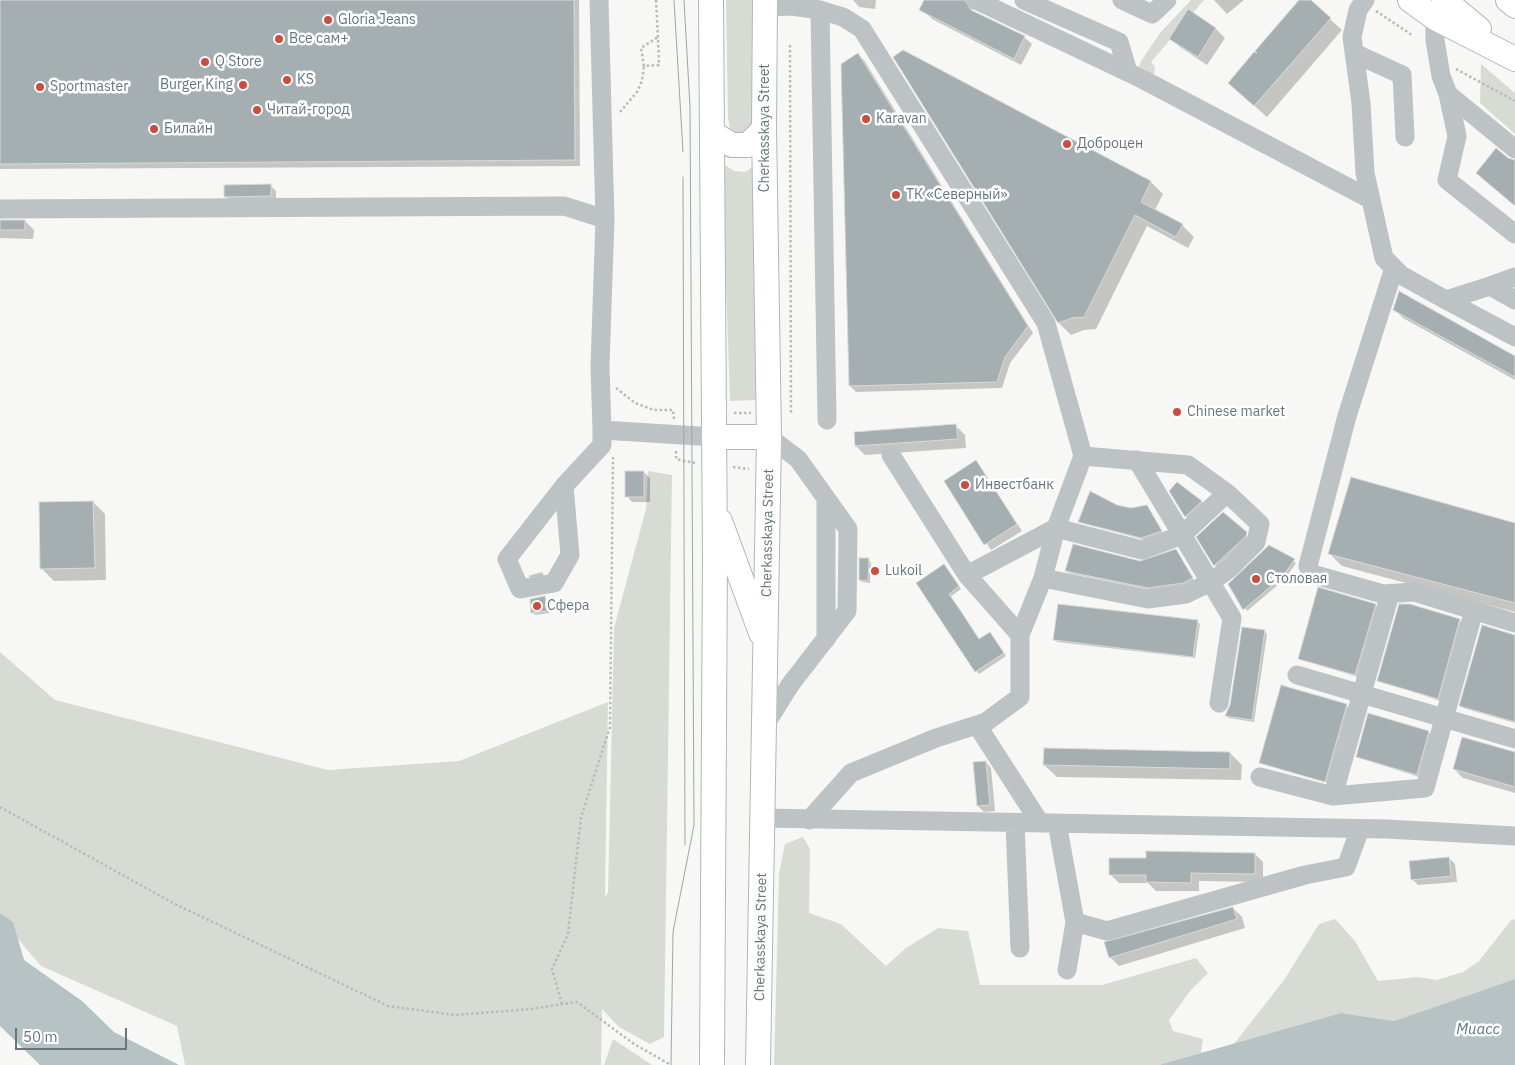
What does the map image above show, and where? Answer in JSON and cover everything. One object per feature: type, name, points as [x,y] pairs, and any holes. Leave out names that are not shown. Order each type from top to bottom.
[{"type":"main road","points":[[711,0],[714,437],[712,1065]]},
{"type":"main road","points":[[1410,0],[1440,9],[1515,59]]},
{"type":"main road","points":[[1508,0],[1515,6]]},
{"type":"main road","name":"Cherkasskaya Street","points":[[758,1065],[764,818],[769,437],[764,129],[765,4]]},
{"type":"main road","points":[[712,133],[732,145],[748,145],[764,129]]},
{"type":"main road","points":[[714,437],[769,437]]},
{"type":"main road","points":[[714,503],[766,647]]},
{"type":"lane","points":[[564,486],[570,555],[554,583],[520,588],[507,559],[564,486],[602,445],[608,430],[600,366],[605,220],[598,0]]},
{"type":"lane","points":[[976,0],[1128,72],[1370,199]]},
{"type":"lane","points":[[1024,0],[1118,42],[1128,72]]},
{"type":"lane","points":[[1122,0],[1152,14],[1167,0]]},
{"type":"lane","points":[[765,4],[820,10],[843,17],[862,29],[1046,323],[1083,456],[1056,528],[1044,578],[1020,635],[1020,697],[986,722],[936,738],[851,773],[809,820]]},
{"type":"lane","points":[[1368,4],[1358,10],[1352,37],[1361,103],[1365,173],[1384,258],[1401,275],[1515,337]]},
{"type":"lane","points":[[1440,9],[1435,40],[1441,76],[1448,94],[1457,136],[1447,180],[1515,234]]},
{"type":"lane","points":[[820,10],[828,420]]},
{"type":"lane","points":[[1354,54],[1402,75],[1405,137]]},
{"type":"lane","points":[[1448,94],[1515,149]]},
{"type":"lane","points":[[0,209],[564,206],[605,220]]},
{"type":"lane","points":[[1394,268],[1347,416],[1308,566],[1312,574],[1383,594],[1414,592],[1515,623]]},
{"type":"lane","points":[[1446,300],[1515,277]]},
{"type":"lane","points":[[1490,286],[1515,300]]},
{"type":"lane","points":[[608,430],[714,437]]},
{"type":"lane","points":[[765,725],[790,685],[847,611],[848,529],[798,459],[769,437]]},
{"type":"lane","points":[[891,455],[967,575],[1020,635]]},
{"type":"lane","points":[[1044,578],[1148,599],[1186,594],[1211,582],[1230,568],[1256,542],[1260,524],[1227,493],[1188,464],[1083,456]]},
{"type":"lane","points":[[1137,460],[1232,618],[1219,703]]},
{"type":"lane","points":[[967,575],[1056,528],[1142,550],[1182,534],[1227,493]]},
{"type":"lane","points":[[1333,796],[1390,594]]},
{"type":"lane","points":[[1260,778],[1333,796],[1425,788],[1474,610]]},
{"type":"lane","points":[[1297,675],[1362,693],[1444,720],[1515,739]]},
{"type":"lane","points":[[977,725],[1049,823],[1075,922],[1066,970]]},
{"type":"lane","points":[[764,818],[1360,829],[1515,836]]},
{"type":"lane","points":[[1015,823],[1020,948]]},
{"type":"lane","points":[[1075,922],[1107,931],[1305,875],[1346,867],[1360,829]]},
{"type":"path","points":[[644,66],[659,65],[656,0]]},
{"type":"path","points":[[1368,4],[1412,35]]},
{"type":"path","points":[[618,114],[637,92],[642,81],[644,66],[642,48],[658,37]]},
{"type":"path","points":[[790,45],[791,414]]},
{"type":"path","points":[[1452,65],[1515,101]]},
{"type":"path","points":[[613,380],[616,388],[636,403],[654,410],[674,410]]},
{"type":"path","points":[[728,412],[752,413]]},
{"type":"path","points":[[562,1004],[552,969],[568,934],[581,817],[610,727],[608,430]]},
{"type":"path","points":[[732,467],[749,469]]},
{"type":"path","points":[[0,807],[172,903],[388,1006],[455,1014],[577,1002],[634,1044],[671,1065]]},
{"type":"shaded area","points":[[726,0],[754,0],[756,122],[746,134],[737,133],[730,128],[728,117]]},
{"type":"shaded area","points":[[1191,0],[1204,0],[1151,62],[1155,67],[1154,75],[1139,67],[1160,33]]},
{"type":"shaded area","points":[[1481,64],[1515,93],[1515,134],[1480,103]]},
{"type":"shaded area","points":[[722,163],[734,171],[745,172],[756,165],[756,400],[730,401]]},
{"type":"shaded area","points":[[648,471],[672,475],[664,1037],[650,1044],[619,1027],[602,1009],[601,1065],[185,1065],[177,1026],[41,966],[0,918],[0,652],[55,700],[328,770],[459,761],[608,702],[605,896],[608,893],[614,628],[646,509]]},
{"type":"shaded area","points":[[803,837],[810,849],[809,913],[841,924],[886,966],[906,948],[938,928],[968,931],[980,985],[1102,985],[1196,958],[1208,973],[1190,991],[1169,1020],[1173,1031],[1203,1039],[1201,1053],[1159,1065],[774,1065],[779,874],[785,844]]},
{"type":"shaded area","points":[[1335,919],[1355,941],[1378,981],[1418,977],[1437,980],[1463,972],[1479,961],[1512,919],[1515,920],[1515,979],[1394,1021],[1341,1013],[1234,1044],[1284,980],[1319,924]]},
{"type":"shaded area","points":[[613,1039],[652,1065],[604,1065]]},
{"type":"water","points":[[0,913],[13,922],[24,960],[82,1001],[114,1032],[179,1065],[40,1065],[0,1026]]},
{"type":"water","name":"Миасс","points":[[1515,979],[1515,1065],[1159,1065],[1341,1013],[1394,1021]]},
{"type":"building","name":"KS","points":[[0,0],[574,0],[575,160],[0,164]]},
{"type":"building","points":[[924,0],[965,0],[971,10],[1025,36],[1014,59],[919,10]]},
{"type":"building","points":[[1299,0],[1311,0],[1331,18],[1254,106],[1228,83],[1254,52],[1257,53],[1255,51]]},
{"type":"building","points":[[1188,9],[1216,28],[1198,57],[1169,39]]},
{"type":"building","name":"ТК «Северный»","points":[[903,50],[1151,181],[1141,202],[1183,224],[1176,237],[1135,215],[1084,317],[1072,318],[1058,323],[893,57]]},
{"type":"building","name":"ТК «Северный»","points":[[858,53],[1028,326],[1005,357],[997,382],[849,386],[841,64]]},
{"type":"building","points":[[1496,148],[1508,158],[1515,160],[1515,206],[1476,173]]},
{"type":"building","points":[[271,184],[271,196],[224,197],[224,185]]},
{"type":"building","points":[[0,220],[25,220],[25,230],[0,230]]},
{"type":"building","points":[[1399,291],[1515,356],[1515,377],[1393,310]]},
{"type":"building","points":[[956,424],[958,439],[855,446],[854,432]]},
{"type":"building","points":[[976,460],[1017,524],[984,545],[944,481]]},
{"type":"building","points":[[625,471],[644,471],[644,497],[625,497]]},
{"type":"building","points":[[1351,477],[1515,523],[1515,603],[1328,554]]},
{"type":"building","points":[[1177,482],[1202,501],[1185,517],[1169,491]]},
{"type":"building","points":[[1090,491],[1117,505],[1131,508],[1147,505],[1162,531],[1141,538],[1078,522]]},
{"type":"building","points":[[93,501],[95,568],[40,569],[39,502]]},
{"type":"building","points":[[1223,512],[1247,532],[1246,536],[1214,566],[1196,537]]},
{"type":"building","points":[[1073,544],[1140,561],[1176,549],[1193,578],[1183,583],[1148,588],[1065,571]]},
{"type":"building","name":"Столовая","points":[[1269,545],[1295,559],[1283,576],[1243,610],[1228,584]]},
{"type":"building","points":[[859,558],[869,558],[868,581],[859,580]]},
{"type":"building","points":[[944,564],[959,586],[949,594],[979,639],[990,632],[1004,653],[975,672],[916,583]]},
{"type":"building","points":[[1318,587],[1376,604],[1355,675],[1298,659]]},
{"type":"building","points":[[545,596],[547,611],[531,613],[530,599]]},
{"type":"building","points":[[1058,604],[1198,620],[1193,657],[1053,640]]},
{"type":"building","points":[[1399,604],[1410,604],[1460,619],[1438,699],[1377,681]]},
{"type":"building","points":[[1482,625],[1515,635],[1515,722],[1459,706]]},
{"type":"building","points":[[1242,627],[1265,630],[1252,720],[1225,716],[1230,705]]},
{"type":"building","points":[[1281,685],[1347,704],[1325,782],[1259,763]]},
{"type":"building","points":[[1368,713],[1429,731],[1417,775],[1356,757]]},
{"type":"building","points":[[1462,737],[1515,752],[1515,787],[1453,769]]},
{"type":"building","points":[[1044,748],[1230,752],[1230,769],[1043,765]]},
{"type":"building","points":[[986,761],[990,805],[977,806],[973,762]]},
{"type":"building","points":[[1146,851],[1255,853],[1255,874],[1191,873],[1191,883],[1146,882],[1146,875],[1109,875],[1109,858],[1146,858]]},
{"type":"building","points":[[1449,857],[1451,876],[1411,880],[1409,861]]},
{"type":"building","points":[[1233,907],[1237,919],[1109,958],[1104,942]]},
{"type":"tram line","points":[[674,0],[683,152]]},
{"type":"tram line","points":[[671,1065],[673,932],[694,825],[690,107],[684,0]]},
{"type":"tram line","points":[[683,177],[685,845]]},
{"type":"place","name":"Gloria Jeans","points":[[328,20]]},
{"type":"place","name":"Все сам+","points":[[279,39]]},
{"type":"place","name":"Q Store","points":[[205,62]]},
{"type":"place","name":"KS","points":[[287,80]]},
{"type":"place","name":"Burger King","points":[[243,85]]},
{"type":"place","name":"Sportmaster","points":[[40,87]]},
{"type":"place","name":"Читай-город","points":[[257,110]]},
{"type":"place","name":"Karavan","points":[[866,119]]},
{"type":"place","name":"Билайн","points":[[154,129]]},
{"type":"place","name":"Доброцен","points":[[1067,144]]},
{"type":"place","name":"ТК «Северный»","points":[[896,195]]},
{"type":"place","name":"Chinese market","points":[[1177,412]]},
{"type":"place","name":"Инвестбанк","points":[[965,485]]},
{"type":"place","name":"Lukoil","points":[[875,571]]},
{"type":"place","name":"Столовая","points":[[1256,579]]},
{"type":"place","name":"Сфера","points":[[537,606]]}]
